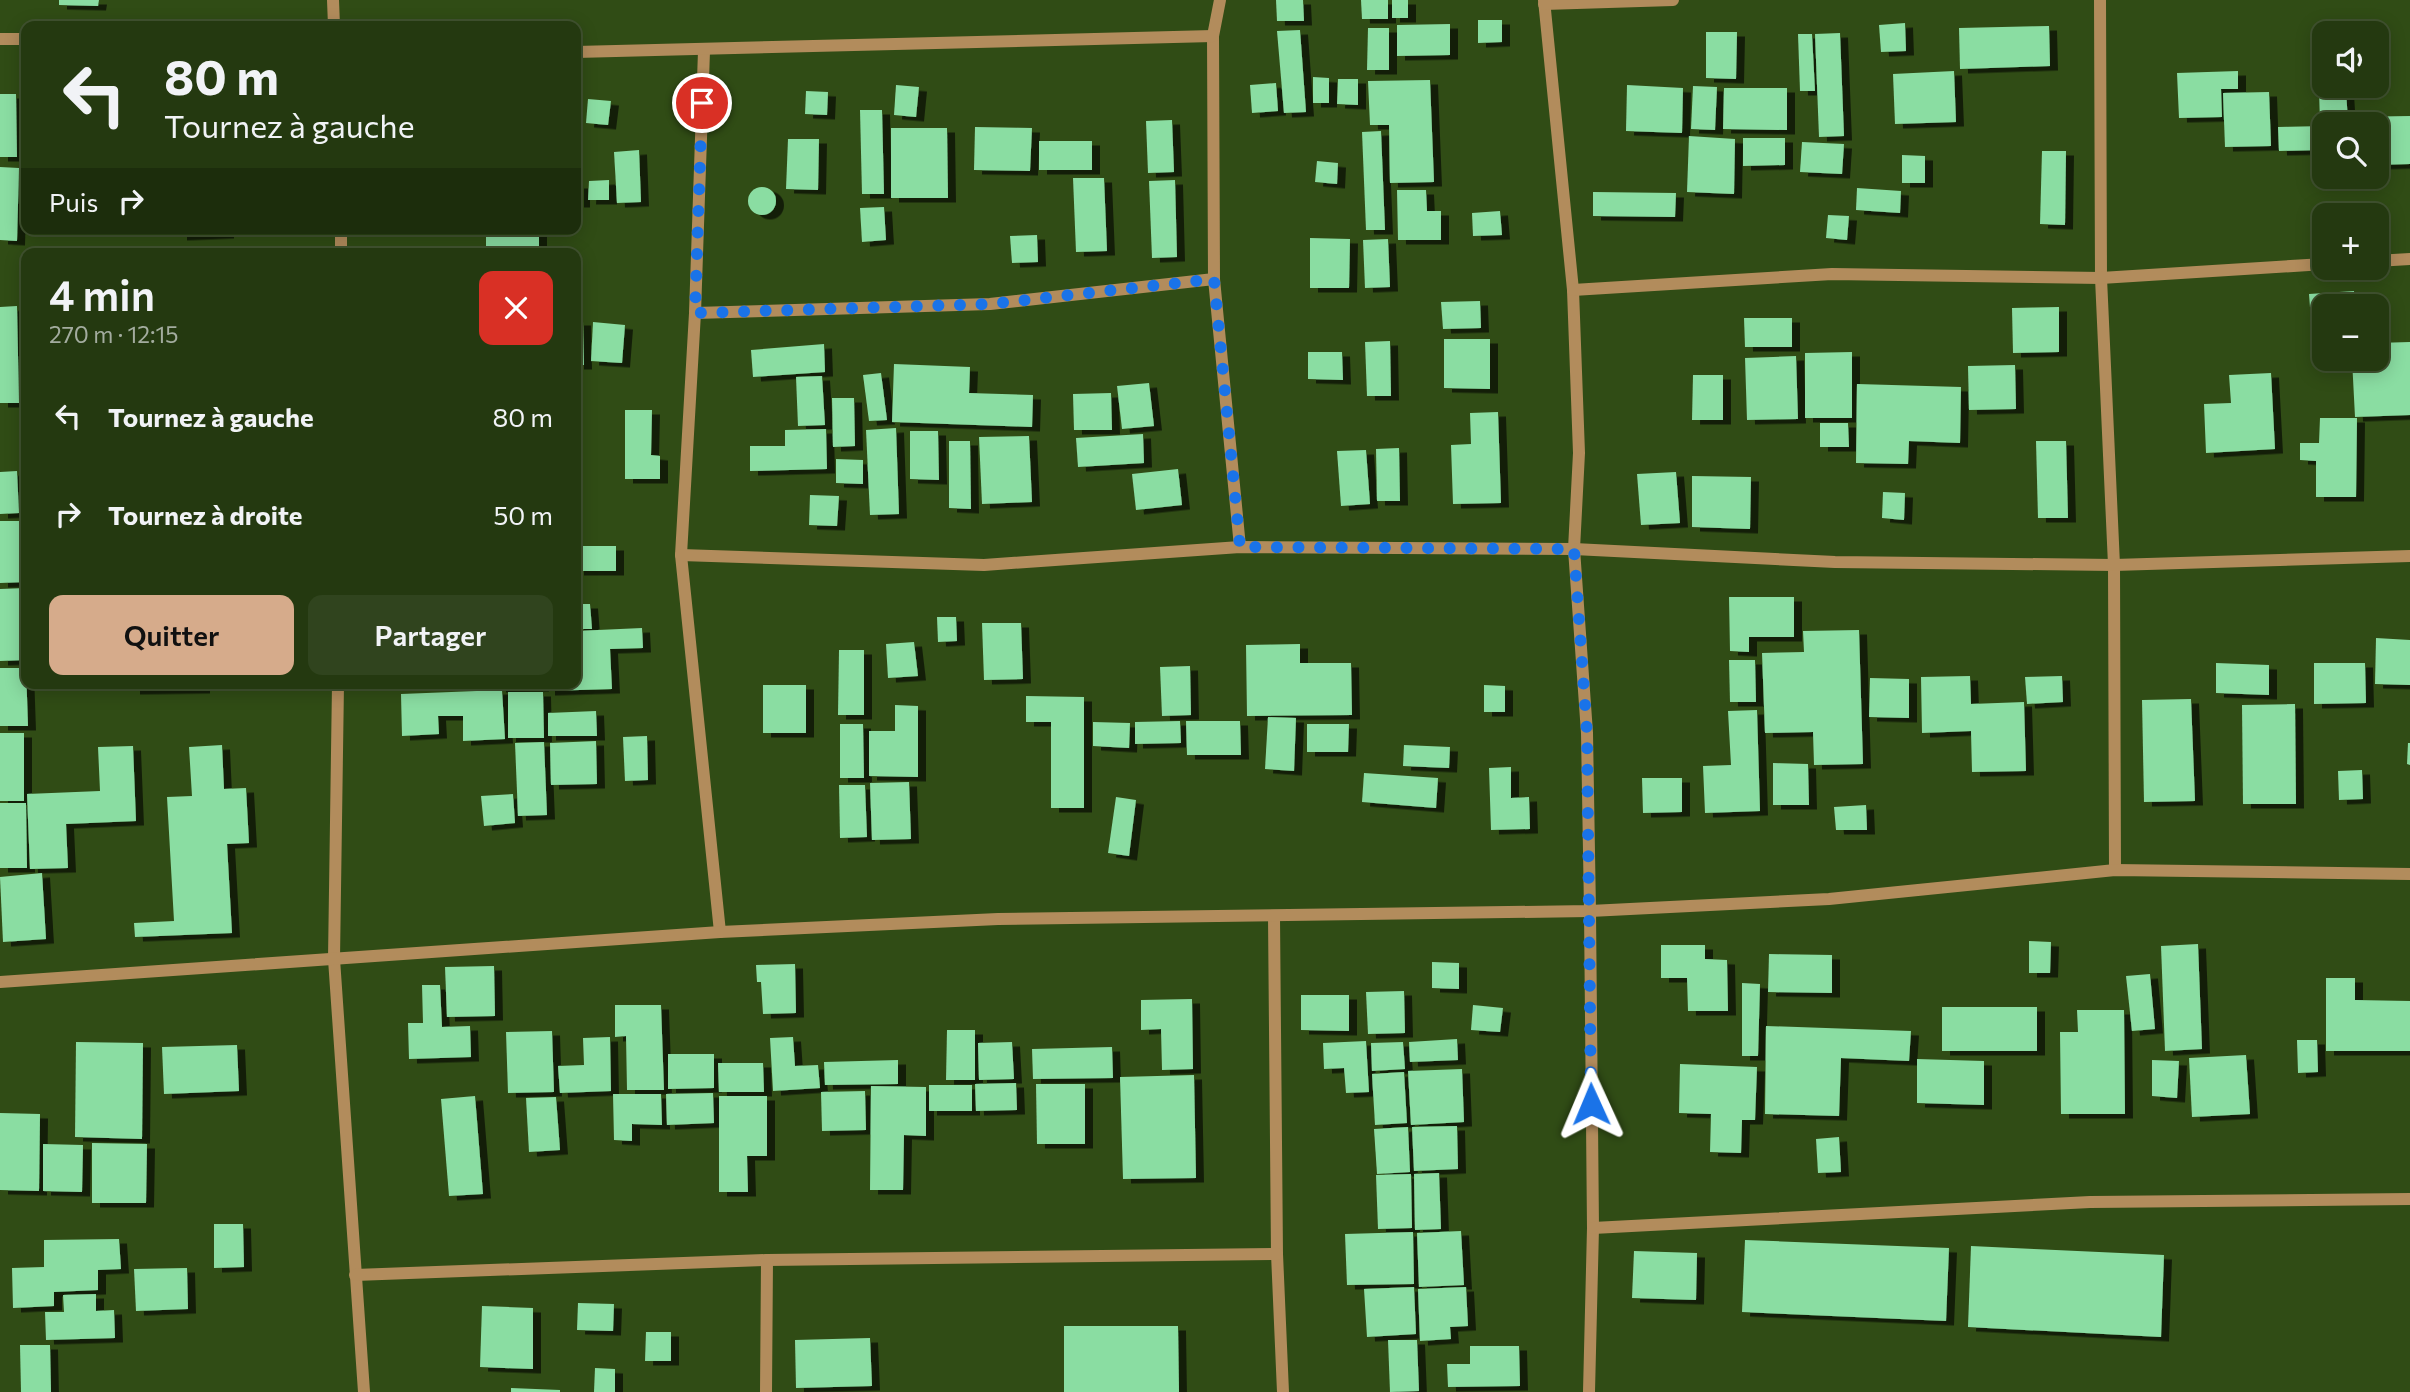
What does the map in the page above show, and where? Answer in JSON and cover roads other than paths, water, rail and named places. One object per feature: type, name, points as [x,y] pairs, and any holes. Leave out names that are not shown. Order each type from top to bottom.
[{"type":"street","points":[[333,0],[334,21]]},
{"type":"street","points":[[1220,0],[1213,36],[1214,279],[1240,547]]},
{"type":"street","points":[[1589,1392],[1592,1228],[1590,911],[1587,733],[1574,549],[1579,453],[1573,290],[1544,2],[1673,0]]},
{"type":"street","points":[[2100,0],[2101,278],[2114,565],[2115,870]]},
{"type":"street","points":[[581,51],[704,51],[1213,36]]},
{"type":"street","points":[[0,39],[21,39]]},
{"type":"street","points":[[704,51],[695,313],[681,555],[720,932]]},
{"type":"street","points":[[2389,260],[2410,259]]},
{"type":"street","points":[[1573,290],[1832,274],[2101,278],[2312,265]]},
{"type":"street","points":[[695,313],[990,304],[1214,279]]},
{"type":"street","points":[[681,555],[984,565],[1240,547],[1574,549],[1835,562],[2114,565],[2410,556]]},
{"type":"street","points":[[338,689],[334,959],[364,1392]]},
{"type":"street","points":[[0,982],[720,932],[998,919],[1590,911],[1829,899],[2115,870],[2410,874]]},
{"type":"street","points":[[1274,916],[1277,1254],[1283,1392]]},
{"type":"street","points":[[1592,1228],[2090,1202],[2410,1199]]},
{"type":"street","points":[[355,1275],[767,1260],[1277,1254]]},
{"type":"street","points":[[766,1392],[767,1260]]}]
